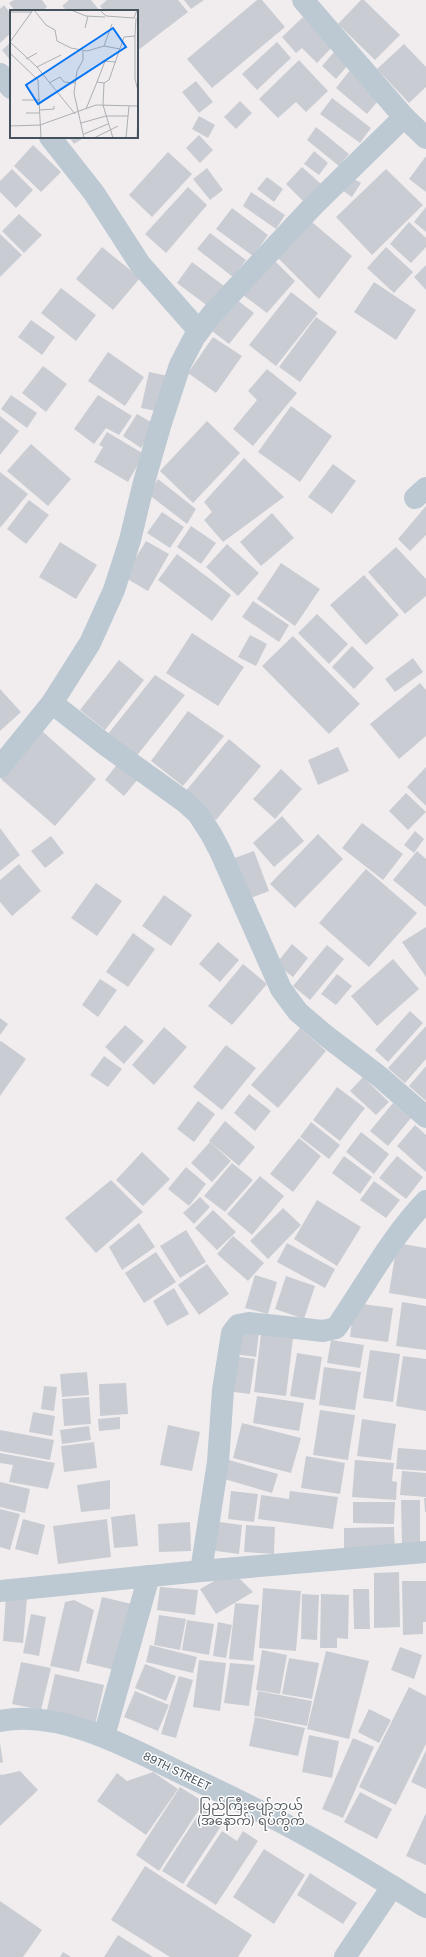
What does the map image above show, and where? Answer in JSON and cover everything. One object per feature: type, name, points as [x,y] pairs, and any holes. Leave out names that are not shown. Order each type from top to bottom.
[{"type":"street","points":[[303,0],[404,118],[426,138]]},
{"type":"street","points":[[0,74],[10,87]]},
{"type":"street","points":[[0,767],[52,703],[90,643],[114,590],[130,540],[144,482],[161,424],[180,365],[199,331],[212,314],[312,206],[404,118]]},
{"type":"street","points":[[51,138],[94,193],[140,264],[199,331]]},
{"type":"street","points":[[52,703],[107,746],[166,787],[198,814],[220,851],[281,989],[298,1012],[325,1035],[380,1077],[426,1118]]},
{"type":"street","points":[[202,1571],[218,1462],[223,1390],[232,1333],[238,1325],[249,1323],[323,1331],[336,1328],[394,1239],[412,1215],[426,1201]]},
{"type":"street","points":[[0,1591],[202,1571],[426,1552]]},
{"type":"street","points":[[104,1736],[149,1576]]},
{"type":"street","name":"89TH STREET","points":[[0,1721],[14,1719],[50,1722],[104,1736],[218,1790],[307,1836],[426,1907]]},
{"type":"street","points":[[345,1957],[392,1887]]},
{"type":"building","points":[[14,0],[42,0],[47,7],[43,10],[14,10],[9,3]]},
{"type":"building","points":[[69,0],[91,0],[99,10],[66,10],[62,6]]},
{"type":"building","points":[[107,0],[178,0],[188,12],[138,50],[138,10],[103,10],[100,6]]},
{"type":"building","points":[[184,0],[204,0],[191,9]]},
{"type":"building","points":[[257,0],[262,0],[285,27],[212,88],[187,59]]},
{"type":"building","points":[[361,0],[364,0],[400,35],[375,60],[338,24]]},
{"type":"building","points":[[4,5],[10,13],[10,34],[0,43],[0,9]]},
{"type":"building","points":[[303,17],[333,46],[317,63],[302,48],[296,53],[282,37]]},
{"type":"building","points":[[277,42],[291,58],[257,90],[242,74]]},
{"type":"building","points":[[10,43],[10,60],[2,50]]},
{"type":"building","points":[[404,44],[426,67],[426,87],[409,103],[377,69]]},
{"type":"building","points":[[334,52],[348,65],[336,79],[322,66]]},
{"type":"building","points":[[299,60],[328,91],[306,112],[296,102],[278,118],[259,99]]},
{"type":"building","points":[[351,69],[383,95],[367,114],[336,88]]},
{"type":"building","points":[[196,81],[213,102],[199,113],[182,92]]},
{"type":"building","points":[[332,98],[371,128],[360,143],[320,114]]},
{"type":"building","points":[[240,101],[252,113],[236,129],[224,117]]},
{"type":"building","points":[[199,116],[215,125],[208,138],[192,129]]},
{"type":"building","points":[[316,127],[349,154],[339,166],[307,140]]},
{"type":"building","points":[[199,135],[213,150],[200,163],[186,148]]},
{"type":"building","points":[[70,138],[83,138],[74,144]]},
{"type":"building","points":[[33,145],[61,172],[41,192],[14,166]]},
{"type":"building","points":[[314,151],[328,163],[319,175],[304,164]]},
{"type":"building","points":[[168,152],[192,174],[152,217],[129,195]]},
{"type":"building","points":[[426,156],[426,192],[409,179]]},
{"type":"building","points":[[302,167],[321,184],[304,202],[286,184]]},
{"type":"building","points":[[207,168],[223,190],[210,200],[193,179]]},
{"type":"building","points":[[12,169],[33,190],[16,208],[0,192],[0,181]]},
{"type":"building","points":[[386,169],[423,205],[372,255],[336,217]]},
{"type":"building","points":[[267,177],[283,189],[274,202],[257,189]]},
{"type":"building","points":[[351,177],[361,183],[352,197],[343,191]]},
{"type":"building","points":[[188,187],[207,205],[166,253],[145,234]]},
{"type":"building","points":[[251,192],[285,215],[276,229],[243,206]]},
{"type":"building","points":[[426,207],[426,232],[414,222]]},
{"type":"building","points":[[232,208],[268,235],[253,256],[216,229]]},
{"type":"building","points":[[19,214],[42,235],[24,253],[2,231]]},
{"type":"building","points":[[306,217],[352,256],[319,299],[274,254]]},
{"type":"building","points":[[409,222],[426,238],[426,247],[411,263],[390,244]]},
{"type":"building","points":[[210,233],[246,260],[233,277],[197,249]]},
{"type":"building","points":[[0,234],[22,255],[0,277]]},
{"type":"building","points":[[102,247],[140,278],[113,310],[76,279]]},
{"type":"building","points":[[386,247],[413,272],[394,293],[367,268]]},
{"type":"building","points":[[271,257],[295,281],[267,313],[239,292]]},
{"type":"building","points":[[192,262],[224,286],[209,307],[177,283]]},
{"type":"building","points":[[426,265],[426,290],[414,277]]},
{"type":"building","points":[[374,282],[416,310],[396,340],[354,312]]},
{"type":"building","points":[[61,288],[96,315],[76,341],[41,313]]},
{"type":"building","points":[[291,292],[318,313],[276,366],[249,345]]},
{"type":"building","points":[[232,296],[254,313],[229,344],[208,328]]},
{"type":"building","points":[[316,317],[337,332],[300,382],[279,367]]},
{"type":"building","points":[[31,320],[55,337],[42,355],[18,337]]},
{"type":"building","points":[[213,337],[242,356],[216,393],[188,373]]},
{"type":"building","points":[[108,352],[144,377],[125,406],[88,381]]},
{"type":"building","points":[[43,366],[67,384],[46,412],[22,393]]},
{"type":"building","points":[[267,369],[297,393],[253,446],[233,429],[257,400],[248,391]]},
{"type":"building","points":[[149,372],[168,376],[161,412],[141,408]]},
{"type":"building","points":[[11,395],[37,413],[27,428],[1,409]]},
{"type":"building","points":[[98,395],[132,416],[119,435],[106,428],[94,444],[74,429]]},
{"type":"building","points":[[291,406],[332,436],[300,482],[258,452]]},
{"type":"building","points":[[137,414],[156,425],[141,448],[123,436]]},
{"type":"building","points":[[0,416],[19,431],[0,455]]},
{"type":"building","points":[[207,421],[240,453],[193,503],[160,471]]},
{"type":"building","points":[[107,432],[144,454],[128,482],[94,462],[103,447],[99,445]]},
{"type":"building","points":[[31,444],[71,479],[48,506],[7,471]]},
{"type":"building","points":[[244,458],[284,497],[223,542],[204,520],[212,512],[204,502]]},
{"type":"building","points":[[333,464],[356,481],[332,514],[308,497]]},
{"type":"building","points":[[0,472],[28,494],[0,528]]},
{"type":"building","points":[[158,479],[196,509],[187,524],[148,494]]},
{"type":"building","points":[[29,500],[49,515],[26,544],[7,529]]},
{"type":"building","points":[[426,506],[426,535],[410,551],[398,539]]},
{"type":"building","points":[[162,512],[184,527],[170,548],[147,533]]},
{"type":"building","points":[[272,513],[294,538],[261,566],[240,542]]},
{"type":"building","points":[[191,526],[216,543],[201,564],[177,547]]},
{"type":"building","points":[[146,541],[169,554],[148,591],[124,577]]},
{"type":"building","points":[[60,542],[97,565],[76,599],[39,577]]},
{"type":"building","points":[[227,544],[259,573],[238,596],[206,567]]},
{"type":"building","points":[[396,547],[426,579],[426,596],[405,614],[368,572]]},
{"type":"building","points":[[177,554],[231,595],[212,621],[158,580]]},
{"type":"building","points":[[281,563],[320,589],[295,626],[257,599]]},
{"type":"building","points":[[364,575],[399,615],[366,645],[330,605]]},
{"type":"building","points":[[253,601],[289,625],[279,642],[242,617]]},
{"type":"building","points":[[317,614],[348,644],[329,664],[298,633]]},
{"type":"building","points":[[192,633],[244,667],[218,706],[166,673]]},
{"type":"building","points":[[250,635],[267,644],[256,666],[238,657]]},
{"type":"building","points":[[293,636],[360,704],[329,734],[262,666]]},
{"type":"building","points":[[352,646],[374,668],[354,689],[332,667]]},
{"type":"building","points":[[413,658],[423,672],[395,692],[385,679]]},
{"type":"building","points":[[119,660],[144,680],[105,730],[80,710]]},
{"type":"building","points":[[155,675],[185,695],[135,758],[108,734]]},
{"type":"building","points":[[420,683],[426,690],[426,736],[399,759],[370,724]]},
{"type":"building","points":[[0,689],[21,712],[0,731]]},
{"type":"building","points":[[188,711],[224,736],[183,786],[151,761]]},
{"type":"building","points":[[42,731],[96,779],[55,826],[1,779]]},
{"type":"building","points":[[229,739],[261,766],[216,820],[184,793]]},
{"type":"building","points":[[338,747],[349,771],[318,785],[308,760]]},
{"type":"building","points":[[118,763],[138,779],[124,796],[105,780]]},
{"type":"building","points":[[426,767],[426,806],[407,787]]},
{"type":"building","points":[[281,769],[302,789],[275,819],[253,799]]},
{"type":"building","points":[[406,793],[426,812],[408,830],[389,811]]},
{"type":"building","points":[[282,816],[304,841],[274,867],[253,843]]},
{"type":"building","points":[[362,823],[403,854],[383,880],[342,848]]},
{"type":"building","points":[[0,828],[20,855],[0,871]]},
{"type":"building","points":[[415,831],[424,839],[414,853],[404,845]]},
{"type":"building","points":[[318,834],[343,859],[295,908],[270,884]]},
{"type":"building","points":[[51,836],[64,853],[45,868],[31,851]]},
{"type":"building","points":[[254,851],[269,891],[245,900],[229,860]]},
{"type":"building","points":[[417,851],[426,859],[426,907],[393,880]]},
{"type":"building","points":[[19,864],[41,891],[12,916],[0,902],[0,880]]},
{"type":"building","points":[[366,869],[417,913],[369,967],[319,923]]},
{"type":"building","points":[[96,883],[122,901],[97,936],[71,918]]},
{"type":"building","points":[[164,895],[192,915],[171,946],[142,926]]},
{"type":"building","points":[[426,927],[426,977],[402,942]]},
{"type":"building","points":[[133,933],[155,949],[128,987],[106,972]]},
{"type":"building","points":[[218,942],[239,960],[220,982],[199,964]]},
{"type":"building","points":[[292,944],[308,958],[293,977],[276,964]]},
{"type":"building","points":[[327,945],[344,959],[310,1000],[293,986]]},
{"type":"building","points":[[393,959],[419,989],[377,1026],[351,996]]},
{"type":"building","points":[[243,964],[267,984],[232,1025],[208,1006]]},
{"type":"building","points":[[337,974],[352,986],[336,1005],[321,994]]},
{"type":"building","points":[[100,979],[117,990],[98,1017],[82,1005]]},
{"type":"building","points":[[410,1011],[423,1023],[388,1062],[375,1050]]},
{"type":"building","points":[[0,1018],[8,1024],[0,1035]]},
{"type":"building","points":[[125,1025],[144,1041],[124,1064],[105,1047]]},
{"type":"building","points":[[426,1026],[426,1059],[405,1083],[388,1068]]},
{"type":"building","points":[[164,1027],[187,1047],[154,1085],[132,1065]]},
{"type":"building","points":[[300,1028],[326,1051],[278,1108],[251,1085]]},
{"type":"building","points":[[1,1041],[26,1059],[0,1096],[0,1042]]},
{"type":"building","points":[[226,1045],[256,1068],[222,1110],[193,1087]]},
{"type":"building","points":[[104,1056],[122,1069],[108,1087],[90,1075]]},
{"type":"building","points":[[426,1066],[426,1101],[409,1086]]},
{"type":"building","points":[[363,1077],[389,1102],[376,1115],[350,1091]]},
{"type":"building","points":[[337,1087],[365,1108],[340,1141],[313,1120]]},
{"type":"building","points":[[249,1094],[271,1111],[255,1131],[234,1113]]},
{"type":"building","points":[[198,1101],[215,1114],[194,1142],[177,1129]]},
{"type":"building","points":[[393,1103],[411,1118],[388,1146],[370,1131]]},
{"type":"building","points":[[225,1121],[255,1147],[239,1166],[209,1141]]},
{"type":"building","points":[[311,1122],[340,1145],[329,1159],[300,1137]]},
{"type":"building","points":[[415,1125],[426,1135],[426,1172],[397,1146]]},
{"type":"building","points":[[361,1132],[389,1154],[374,1174],[346,1152]]},
{"type":"building","points":[[299,1138],[321,1156],[293,1192],[270,1174]]},
{"type":"building","points":[[210,1142],[231,1161],[212,1182],[191,1163]]},
{"type":"building","points":[[142,1152],[170,1179],[143,1206],[116,1180]]},
{"type":"building","points":[[344,1156],[372,1177],[360,1194],[332,1173]]},
{"type":"building","points":[[397,1156],[423,1177],[406,1199],[379,1178]]},
{"type":"building","points":[[232,1163],[253,1180],[225,1212],[204,1196]]},
{"type":"building","points":[[186,1167],[206,1184],[189,1206],[168,1189]]},
{"type":"building","points":[[260,1176],[284,1196],[252,1235],[227,1214]]},
{"type":"building","points":[[111,1180],[143,1212],[96,1253],[65,1218]]},
{"type":"building","points":[[374,1181],[400,1200],[386,1218],[360,1200]]},
{"type":"building","points":[[200,1197],[210,1207],[194,1224],[183,1213]]},
{"type":"building","points":[[317,1200],[361,1227],[337,1266],[294,1239]]},
{"type":"building","points":[[283,1208],[301,1225],[268,1259],[250,1241]]},
{"type":"building","points":[[213,1210],[236,1232],[217,1250],[195,1228]]},
{"type":"building","points":[[139,1223],[155,1247],[122,1270],[109,1247]]},
{"type":"building","points":[[186,1230],[206,1262],[180,1278],[160,1246]]},
{"type":"building","points":[[233,1236],[264,1263],[248,1281],[217,1254]]},
{"type":"building","points":[[287,1243],[335,1269],[325,1288],[277,1262]]},
{"type":"building","points":[[397,1243],[426,1248],[426,1299],[389,1293]]},
{"type":"building","points":[[156,1252],[176,1282],[144,1303],[125,1273]]},
{"type":"building","points":[[207,1264],[229,1294],[199,1315],[178,1285]]},
{"type":"building","points":[[255,1275],[277,1282],[268,1314],[245,1308]]},
{"type":"building","points":[[286,1276],[315,1286],[304,1319],[275,1309]]},
{"type":"building","points":[[174,1288],[189,1314],[167,1326],[153,1301]]},
{"type":"building","points":[[402,1302],[426,1306],[426,1350],[396,1346]]},
{"type":"building","points":[[354,1303],[393,1308],[388,1342],[350,1337]]},
{"type":"building","points":[[237,1329],[259,1332],[256,1357],[234,1354]]},
{"type":"building","points":[[261,1334],[293,1338],[286,1396],[254,1392]]},
{"type":"building","points":[[331,1340],[364,1345],[360,1368],[327,1363]]},
{"type":"building","points":[[370,1350],[400,1354],[393,1402],[363,1398]]},
{"type":"building","points":[[297,1353],[322,1357],[315,1400],[290,1396]]},
{"type":"building","points":[[232,1356],[255,1359],[250,1394],[226,1391]]},
{"type":"building","points":[[403,1356],[426,1359],[426,1411],[396,1406]]},
{"type":"building","points":[[324,1367],[361,1372],[355,1410],[319,1405]]},
{"type":"building","points":[[87,1372],[89,1395],[62,1397],[60,1374]]},
{"type":"building","points":[[126,1383],[128,1414],[100,1416],[99,1384]]},
{"type":"building","points":[[44,1386],[57,1387],[54,1411],[41,1409]]},
{"type":"building","points":[[257,1396],[304,1403],[299,1431],[253,1423]]},
{"type":"building","points":[[89,1397],[91,1424],[64,1426],[62,1399]]},
{"type":"building","points":[[320,1410],[355,1415],[348,1460],[313,1455]]},
{"type":"building","points":[[33,1412],[55,1416],[52,1436],[29,1432]]},
{"type":"building","points":[[120,1417],[120,1429],[99,1431],[98,1419]]},
{"type":"building","points":[[362,1419],[396,1424],[391,1460],[357,1456]]},
{"type":"building","points":[[242,1423],[301,1438],[291,1473],[233,1458]]},
{"type":"building","points":[[168,1425],[200,1432],[192,1471],[160,1465]]},
{"type":"building","points":[[89,1426],[91,1440],[62,1444],[60,1430]]},
{"type":"building","points":[[0,1430],[54,1440],[50,1460],[0,1451]]},
{"type":"building","points":[[94,1442],[97,1468],[64,1472],[61,1446]]},
{"type":"building","points":[[398,1448],[426,1450],[426,1471],[396,1469]]},
{"type":"building","points":[[0,1453],[55,1463],[48,1489],[9,1482],[13,1465],[0,1463]]},
{"type":"building","points":[[306,1456],[345,1463],[340,1494],[301,1488]]},
{"type":"building","points":[[229,1460],[278,1474],[272,1493],[224,1479]]},
{"type":"building","points":[[355,1460],[394,1463],[392,1481],[397,1482],[396,1500],[352,1497]]},
{"type":"building","points":[[402,1471],[426,1473],[426,1497],[400,1495]]},
{"type":"building","points":[[110,1480],[110,1509],[81,1512],[77,1485]]},
{"type":"building","points":[[0,1482],[30,1489],[25,1513],[0,1507]]},
{"type":"building","points":[[231,1491],[258,1494],[254,1522],[228,1519]]},
{"type":"building","points":[[290,1491],[338,1497],[333,1529],[258,1519],[261,1495],[289,1499]]},
{"type":"building","points":[[424,1498],[426,1498],[426,1512],[425,1512]]},
{"type":"building","points":[[401,1500],[420,1500],[420,1546],[402,1546]]},
{"type":"building","points":[[353,1502],[395,1502],[394,1524],[353,1523]]},
{"type":"building","points":[[0,1509],[20,1514],[10,1550],[0,1547]]},
{"type":"building","points":[[135,1514],[138,1546],[114,1548],[111,1517]]},
{"type":"building","points":[[23,1519],[45,1525],[38,1555],[15,1549]]},
{"type":"building","points":[[107,1519],[111,1557],[58,1564],[53,1526]]},
{"type":"building","points":[[212,1521],[242,1525],[239,1554],[209,1550]]},
{"type":"building","points":[[190,1522],[191,1551],[159,1552],[158,1524]]},
{"type":"building","points":[[246,1525],[275,1527],[274,1554],[244,1552]]},
{"type":"building","points":[[394,1527],[395,1550],[344,1552],[344,1528]]},
{"type":"building","points":[[232,1571],[253,1592],[216,1614],[200,1589]]},
{"type":"building","points":[[399,1572],[400,1627],[374,1628],[374,1573]]},
{"type":"building","points":[[402,1581],[426,1581],[426,1622],[423,1622],[423,1634],[403,1635]]},
{"type":"building","points":[[160,1587],[198,1590],[195,1615],[157,1610]]},
{"type":"building","points":[[263,1588],[301,1591],[296,1651],[259,1648]]},
{"type":"building","points":[[353,1589],[369,1589],[370,1629],[354,1629]]},
{"type":"building","points":[[302,1594],[319,1595],[317,1640],[301,1639]]},
{"type":"building","points":[[321,1594],[349,1595],[348,1639],[337,1638],[337,1648],[320,1648]]},
{"type":"building","points":[[6,1596],[27,1598],[23,1643],[3,1641]]},
{"type":"building","points":[[102,1597],[136,1605],[119,1671],[86,1663]]},
{"type":"building","points":[[74,1600],[94,1610],[79,1672],[50,1666],[65,1602]]},
{"type":"building","points":[[235,1603],[259,1605],[253,1661],[229,1659]]},
{"type":"building","points":[[31,1614],[46,1617],[39,1656],[23,1653]]},
{"type":"building","points":[[159,1615],[186,1619],[180,1650],[154,1645]]},
{"type":"building","points":[[187,1620],[214,1624],[209,1655],[182,1650]]},
{"type":"building","points":[[218,1622],[232,1625],[226,1658],[213,1656]]},
{"type":"building","points":[[150,1645],[197,1657],[193,1673],[146,1662]]},
{"type":"building","points":[[400,1647],[422,1655],[414,1679],[391,1670]]},
{"type":"building","points":[[262,1650],[287,1655],[280,1694],[256,1690]]},
{"type":"building","points":[[326,1651],[369,1661],[349,1739],[307,1729]]},
{"type":"building","points":[[289,1658],[319,1663],[312,1699],[282,1694]]},
{"type":"building","points":[[199,1660],[226,1663],[220,1711],[193,1707]]},
{"type":"building","points":[[21,1662],[51,1668],[41,1710],[12,1704]]},
{"type":"building","points":[[230,1663],[255,1665],[249,1706],[224,1703]]},
{"type":"building","points":[[145,1664],[176,1676],[166,1701],[135,1688]]},
{"type":"building","points":[[55,1674],[104,1685],[95,1725],[46,1714]]},
{"type":"building","points":[[179,1676],[193,1680],[176,1738],[161,1734]]},
{"type":"building","points":[[409,1687],[426,1696],[426,1744],[396,1805],[359,1787]]},
{"type":"building","points":[[135,1691],[169,1705],[158,1731],[124,1717]]},
{"type":"building","points":[[258,1691],[312,1701],[307,1726],[254,1716]]},
{"type":"building","points":[[369,1709],[391,1720],[379,1743],[358,1732]]},
{"type":"building","points":[[255,1717],[305,1728],[298,1756],[249,1746]]},
{"type":"building","points":[[309,1735],[339,1741],[332,1778],[302,1772]]},
{"type":"building","points":[[353,1738],[374,1747],[343,1818],[322,1809]]},
{"type":"building","points":[[0,1743],[3,1762],[0,1763]]},
{"type":"building","points":[[426,1750],[426,1789],[411,1782]]},
{"type":"building","points":[[20,1771],[38,1790],[0,1826],[0,1774],[2,1775]]},
{"type":"building","points":[[153,1772],[178,1789],[146,1835],[97,1801],[117,1773],[127,1781]]},
{"type":"building","points":[[180,1787],[204,1802],[159,1871],[136,1855]]},
{"type":"building","points":[[360,1792],[392,1809],[377,1839],[344,1822]]},
{"type":"building","points":[[203,1807],[225,1820],[183,1884],[162,1871]]},
{"type":"building","points":[[426,1813],[426,1865],[406,1856]]},
{"type":"building","points":[[222,1831],[237,1841],[243,1831],[258,1841],[216,1905],[186,1886]]},
{"type":"building","points":[[264,1849],[305,1875],[274,1924],[233,1897]]},
{"type":"building","points":[[145,1866],[252,1935],[238,1957],[170,1957],[111,1920]]},
{"type":"building","points":[[310,1873],[357,1903],[343,1924],[297,1895]]},
{"type":"building","points":[[0,1901],[42,1930],[23,1957],[0,1957]]},
{"type":"building","points":[[118,1935],[153,1957],[104,1957]]},
{"type":"building","points":[[63,1952],[71,1957],[60,1957]]},
{"type":"district","name":"ပြည်ကြီးပျော်ဘွယ် (အနောက်) ရပ်ကွက်","points":[[251,1812]]}]
